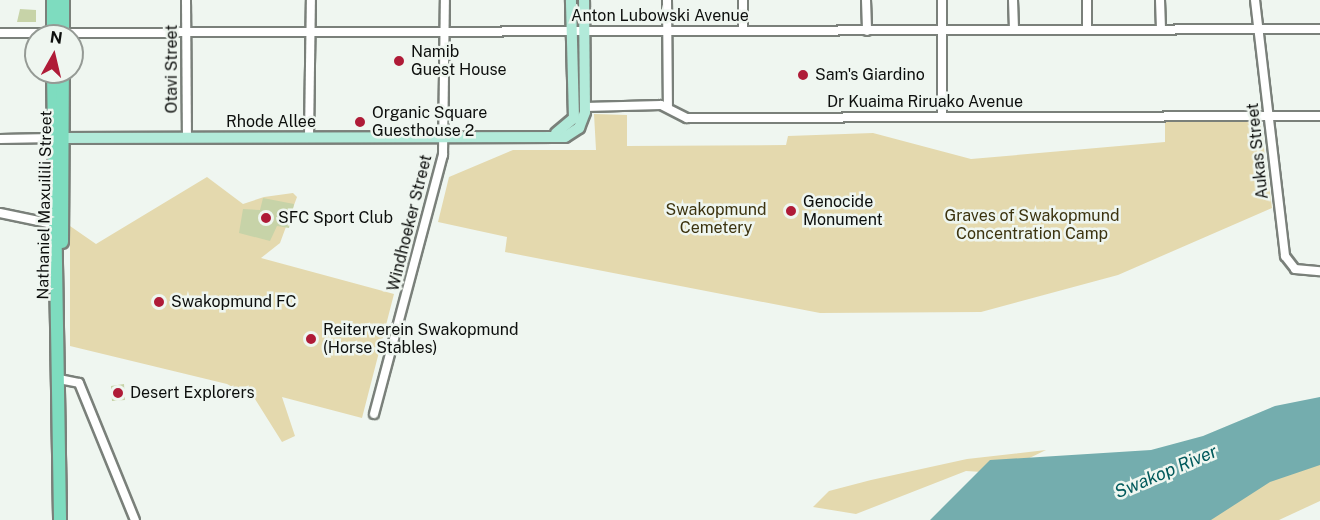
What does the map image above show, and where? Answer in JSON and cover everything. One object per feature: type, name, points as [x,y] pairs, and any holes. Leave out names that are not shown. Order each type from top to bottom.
[{"type":"highway","points":[[53,0],[57,24]]},
{"type":"highway","points":[[59,24],[63,0]]},
{"type":"highway","name":"Nathaniel Maxuilili Street","points":[[54,84],[58,138],[60,520]]},
{"type":"highway","name":"Nathaniel Maxuilili Street","points":[[58,138],[62,84]]},
{"type":"main road","points":[[542,137],[565,130],[574,118],[571,0]]},
{"type":"main road","points":[[584,0],[585,107]]},
{"type":"main road","name":"Rhode Allee","points":[[58,138],[542,137],[575,132],[585,107]]},
{"type":"street","name":"Otavi Street","points":[[186,0],[187,137]]},
{"type":"street","points":[[309,137],[312,0]]},
{"type":"street","name":"Windhoeker Street","points":[[374,414],[433,203],[444,137],[445,0]]},
{"type":"street","points":[[667,0],[668,107]]},
{"type":"street","points":[[743,0],[743,31]]},
{"type":"street","points":[[866,0],[867,31]]},
{"type":"street","points":[[942,0],[942,116]]},
{"type":"street","points":[[1013,0],[1014,29]]},
{"type":"street","points":[[1087,0],[1087,29]]},
{"type":"street","points":[[1160,0],[1161,29]]},
{"type":"street","name":"Aukas Street","points":[[1255,0],[1287,263],[1295,269],[1320,271]]},
{"type":"street","name":"Anton Lubowski Avenue","points":[[84,33],[187,31],[584,32],[1320,28]]},
{"type":"street","name":"Anton Lubowski Avenue","points":[[0,33],[24,33]]},
{"type":"street","name":"Dr Kuaima Riruako Avenue","points":[[585,107],[668,107],[687,118],[1320,116]]},
{"type":"street","name":"Rhode Allee","points":[[0,139],[58,138]]},
{"type":"street","points":[[0,213],[58,225]]},
{"type":"street","points":[[59,379],[79,383],[135,520]]},
{"type":"green space","points":[[594,114],[627,115],[627,146],[786,145],[788,136],[873,133],[971,159],[1165,142],[1165,120],[1260,119],[1272,208],[1118,275],[981,312],[820,313],[505,252],[507,237],[438,222],[449,177],[513,150],[596,150]]},
{"type":"green space","name":"Swakopmund FC","points":[[207,177],[243,204],[264,197],[293,193],[297,197],[280,243],[261,258],[394,294],[362,418],[282,397],[295,436],[282,442],[255,399],[227,384],[70,346],[70,226],[96,244]]},
{"type":"green space","points":[[1046,450],[998,473],[966,471],[856,514],[813,507],[829,491],[871,480],[967,459]]},
{"type":"green space","points":[[1320,460],[1320,501],[1279,520],[1207,520],[1219,507],[1307,462]]},
{"type":"water","name":"Swakop River","points":[[1320,397],[1320,465],[1270,482],[1211,520],[930,520],[990,460],[1151,450],[1203,436],[1275,406]]},
{"type":"building","points":[[20,9],[36,10],[36,22],[17,22]]},
{"type":"building","name":"SFC Sport Club","points":[[263,198],[294,204],[289,228],[277,226],[270,241],[239,233],[243,209],[260,210]]},
{"type":"building","name":"Desert Explorers","points":[[124,384],[125,400],[112,401],[111,386]]},
{"type":"place","name":"Namib Guest House","points":[[399,61]]},
{"type":"place","name":"Sam's Giardino","points":[[803,75]]},
{"type":"place","name":"Organic Square Guesthouse 2","points":[[360,122]]},
{"type":"place","name":"Genocide Monument","points":[[791,211]]},
{"type":"place","name":"SFC Sport Club","points":[[266,218]]},
{"type":"place","name":"Swakopmund FC","points":[[159,302]]},
{"type":"place","name":"Reiterverein Swakopmund (Horse Stables)","points":[[311,339]]},
{"type":"place","name":"Desert Explorers","points":[[118,393]]},
{"type":"park label","name":"Swakopmund Cemetery","points":[[716,219]]},
{"type":"park label","name":"Graves of Swakopmund Concentration Camp","points":[[1032,225]]}]
